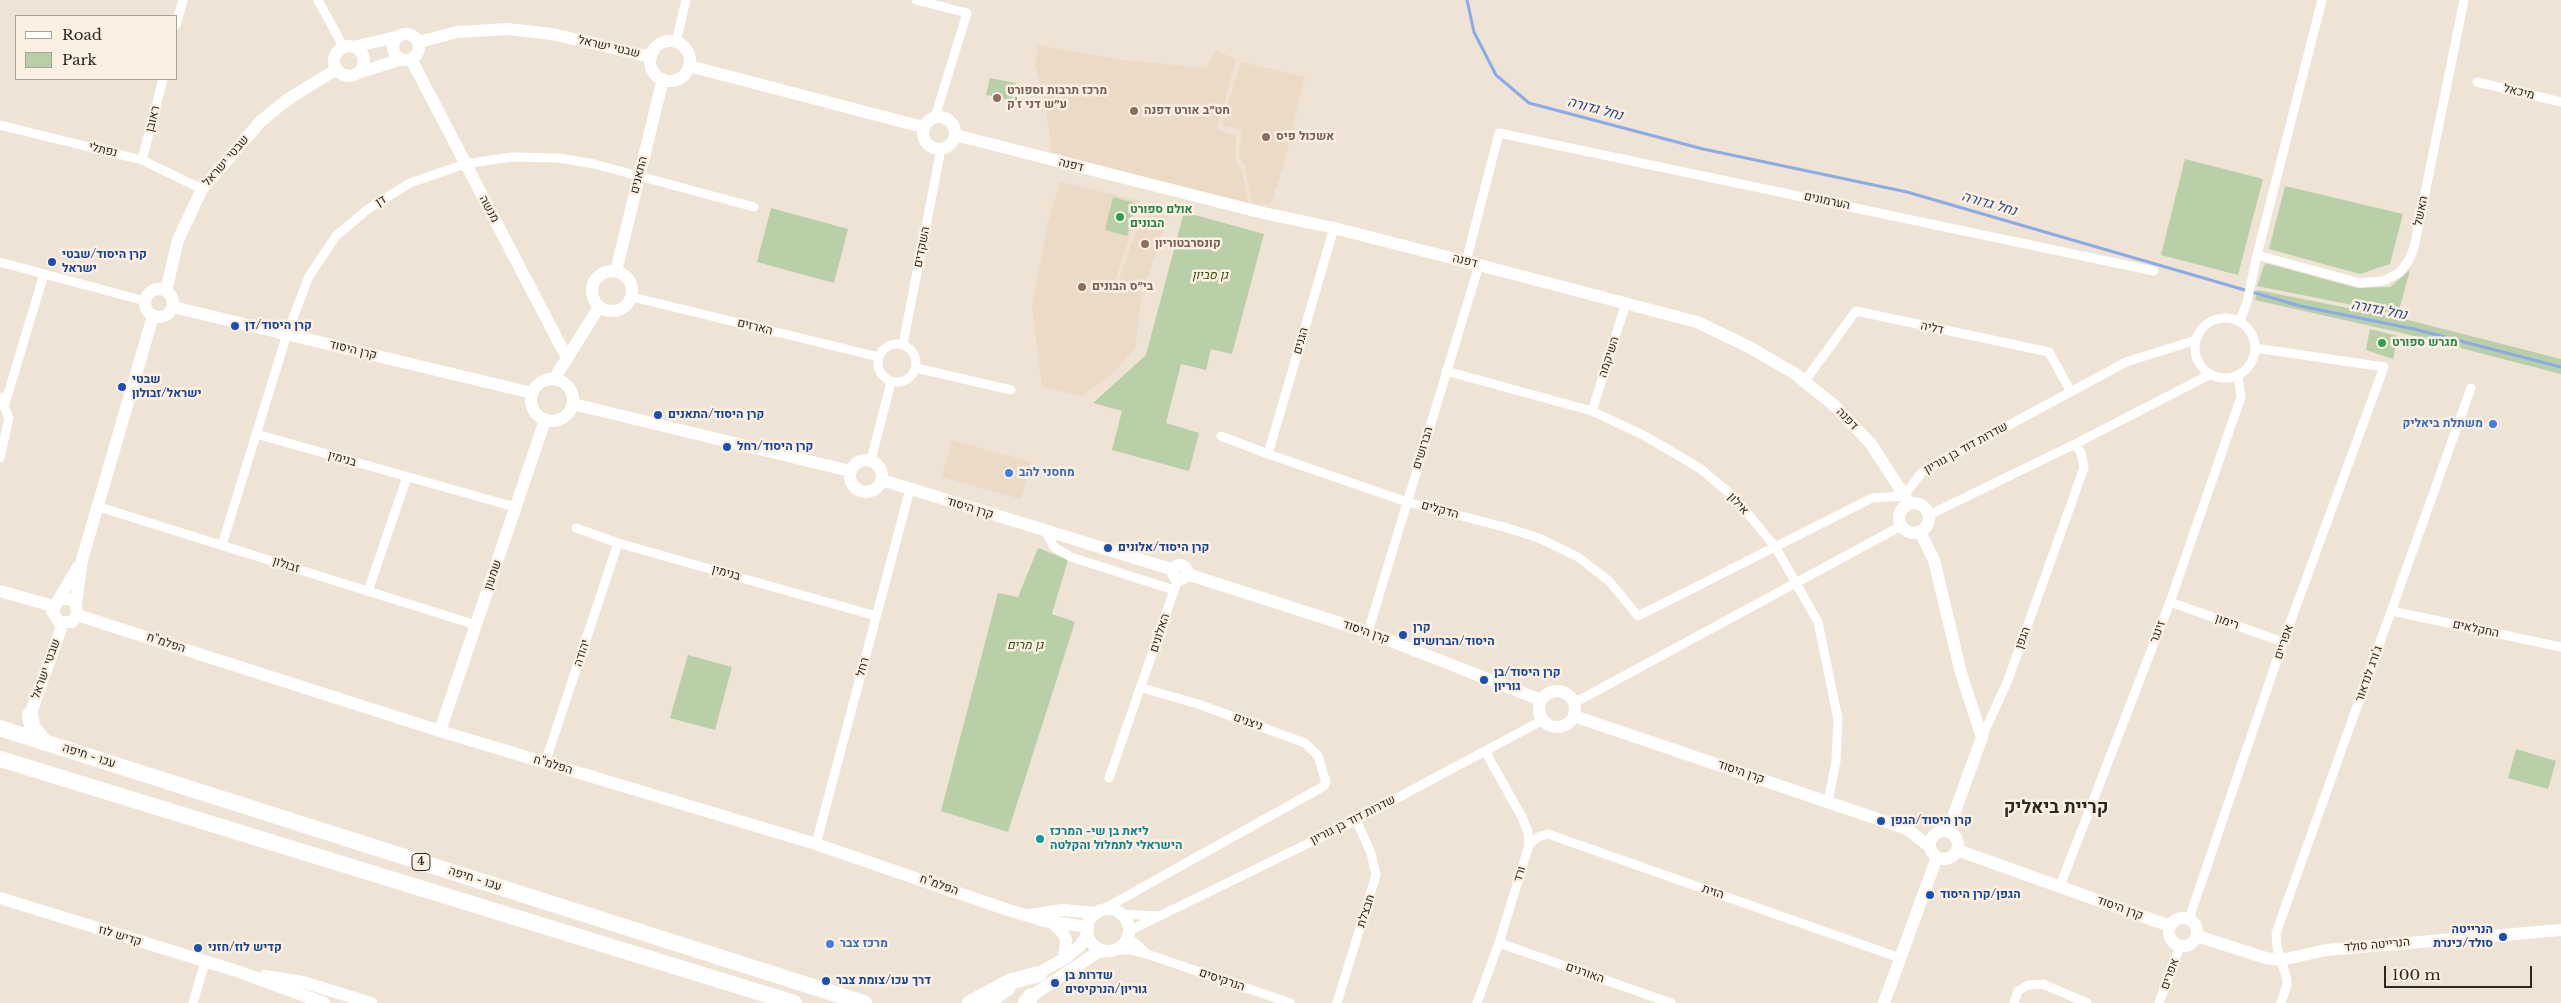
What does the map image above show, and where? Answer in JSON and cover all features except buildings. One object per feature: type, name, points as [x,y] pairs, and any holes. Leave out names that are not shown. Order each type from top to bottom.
[{"type":"highway","points":[[1,729],[15,727],[30,714]]},
{"type":"highway","points":[[30,714],[32,726],[45,742]]},
{"type":"highway","name":"עכו - חיפה","points":[[1,729],[843,1000],[864,1003]]},
{"type":"highway","name":"עכו - חיפה","points":[[0,759],[794,1003]]},
{"type":"highway","points":[[970,1003],[1009,982],[1038,974]]},
{"type":"street","points":[[178,18],[183,0]]},
{"type":"street","points":[[318,0],[348,47],[361,52],[364,61],[358,73]]},
{"type":"street","points":[[676,42],[686,0]]},
{"type":"street","points":[[916,0],[967,13],[935,117]]},
{"type":"street","points":[[2240,322],[2248,299],[2257,254],[2322,0]]},
{"type":"street","name":"האשל","points":[[2257,254],[2360,283],[2383,281],[2399,273],[2409,260],[2414,248],[2464,0]]},
{"type":"street","name":"שבטי ישראל","points":[[419,42],[457,32],[508,29],[552,34],[651,57]]},
{"type":"street","points":[[409,33],[419,42],[417,54],[349,76],[337,69],[336,54],[348,47],[396,37],[409,33]]},
{"type":"street","points":[[396,37],[393,50],[406,59]]},
{"type":"street","points":[[670,41],[676,42],[682,44],[689,54],[690,66],[682,77],[676,80],[663,79],[654,72],[651,57],[658,46],[670,41]]},
{"type":"street","name":"מנשה","points":[[406,59],[466,164],[567,358]]},
{"type":"street","points":[[690,66],[923,127]]},
{"type":"street","name":"שבטי ישראל","points":[[166,291],[178,240],[202,189],[261,121],[288,100],[337,69]]},
{"type":"street","name":"התאנים","points":[[616,271],[663,79]]},
{"type":"street","name":"ראובן","points":[[142,160],[163,80]]},
{"type":"street","name":"מיכאל","points":[[2477,82],[2561,102]]},
{"type":"street","points":[[935,117],[950,121],[955,135],[950,144],[941,149],[935,149],[926,143],[922,133],[923,127],[930,119],[935,117]]},
{"type":"street","name":"נפתלי","points":[[0,125],[142,160],[202,189]]},
{"type":"street","name":"הברושים","points":[[1368,632],[1446,371],[1472,263],[1499,132]]},
{"type":"street","name":"הערמונים","points":[[1499,132],[2154,271]]},
{"type":"street","name":"דפנה","points":[[955,135],[1258,212],[1334,228],[1697,322],[1749,347],[1804,382],[1836,407],[1871,444],[1906,500]]},
{"type":"street","name":"השקדים","points":[[903,344],[941,149]]},
{"type":"street","name":"דן","points":[[222,545],[288,334],[309,276],[336,236],[368,209],[410,184],[466,164],[511,158],[559,158],[639,175],[754,207]]},
{"type":"street","name":"הגנים","points":[[1268,454],[1334,228]]},
{"type":"street","points":[[0,262],[145,301]]},
{"type":"street","points":[[616,271],[628,278],[633,290],[632,297],[630,303],[619,311],[612,312],[599,307],[592,296],[594,282],[603,273],[616,271]]},
{"type":"street","points":[[4,407],[44,274]]},
{"type":"street","points":[[153,290],[166,291],[172,298],[173,307],[165,316],[153,316],[146,310],[145,301],[153,290]]},
{"type":"street","name":"הארזים","points":[[632,297],[878,357]]},
{"type":"street","name":"השיקמה","points":[[1592,411],[1626,303]]},
{"type":"street","name":"קרן היסוד","points":[[173,307],[532,393]]},
{"type":"street","points":[[554,379],[599,307]]},
{"type":"street","name":"דליה","points":[[1804,382],[1856,311],[2049,352],[2071,392]]},
{"type":"street","points":[[82,560],[57,602],[56,619],[63,623],[72,622],[77,610],[82,560],[96,506],[153,316]]},
{"type":"street","points":[[1929,515],[2075,444],[2211,374],[2229,377],[2238,375],[2250,364],[2255,348],[2251,332],[2240,322],[2231,318],[2214,320],[2200,332],[2196,340],[2198,360],[2211,374]]},
{"type":"street","name":"שדרות דוד בן גוריון","points":[[1906,500],[1922,472],[2126,362],[2196,340]]},
{"type":"street","points":[[903,344],[915,355],[916,368],[905,381],[891,382],[879,370],[878,357],[890,345],[903,344]]},
{"type":"street","name":"אפריים","points":[[2189,919],[2283,642],[2384,367],[2255,348]]},
{"type":"street","points":[[916,368],[1011,390]]},
{"type":"street","name":"אילון","points":[[1446,371],[1592,411],[1645,436],[1700,469],[1736,499],[1776,548],[1818,622],[1838,719],[1836,761],[1828,802]]},
{"type":"street","name":"זינגר","points":[[2060,886],[2170,602],[2241,397],[2238,375]]},
{"type":"street","points":[[554,379],[567,384],[573,397],[572,404],[565,416],[552,421],[545,420],[539,416],[532,406],[532,393],[540,382],[554,379]]},
{"type":"street","points":[[871,460],[891,382]]},
{"type":"street","name":"ג'ורג לנדאור","points":[[2281,1003],[2287,985],[2276,940],[2278,926],[2471,388]]},
{"type":"street","points":[[0,397],[9,418],[0,458]]},
{"type":"street","points":[[572,404],[850,471]]},
{"type":"street","name":"שמעון","points":[[440,731],[545,420]]},
{"type":"street","name":"בנימין","points":[[256,434],[515,507]]},
{"type":"street","name":"הדקלים","points":[[1222,436],[1407,502],[1539,538],[1578,557],[1609,581],[1638,616],[1776,548]]},
{"type":"street","name":"הגפן","points":[[1943,832],[1982,736],[2008,680],[2084,468],[2081,453],[2075,444]]},
{"type":"street","points":[[871,460],[882,471],[882,480],[876,489],[861,492],[850,481],[850,471],[856,463],[871,460]]},
{"type":"street","points":[[368,591],[407,477]]},
{"type":"street","name":"קרן היסוד","points":[[882,480],[1046,532],[1178,578],[1368,632],[1541,700]]},
{"type":"street","name":"רחל","points":[[816,844],[910,489]]},
{"type":"street","points":[[1776,548],[1872,498],[1906,500],[1926,508],[1929,515],[1928,523],[1920,532],[1907,532],[1901,526],[1899,514],[1906,500]]},
{"type":"street","name":"זבולון","points":[[96,506],[476,625]]},
{"type":"street","points":[[1574,702],[1797,584],[1901,526]]},
{"type":"street","name":"בנימין","points":[[576,528],[618,543],[876,616]]},
{"type":"street","points":[[1046,532],[1054,548],[1071,557],[1178,578]]},
{"type":"street","points":[[1920,532],[1934,560],[1961,673],[1982,736]]},
{"type":"street","name":"יהודה","points":[[545,763],[618,543]]},
{"type":"street","name":"האלונים","points":[[1109,778],[1142,688],[1178,578]]},
{"type":"street","points":[[0,591],[57,602],[71,599],[77,610]]},
{"type":"street","name":"רימון","points":[[2170,602],[2283,642]]},
{"type":"street","name":"הפלמ\"ח","points":[[77,610],[440,731],[816,844],[1028,915],[1088,930]]},
{"type":"street","name":"החקלאים","points":[[2392,611],[2561,647]]},
{"type":"street","name":"שבטי ישראל","points":[[30,714],[63,623]]},
{"type":"street","name":"ניצנים","points":[[1099,912],[1324,786],[1326,774],[1318,756],[1305,743],[1198,704],[1142,688]]},
{"type":"street","points":[[1560,691],[1571,697],[1574,702],[1574,716],[1563,727],[1552,727],[1543,720],[1539,708],[1541,700],[1549,692],[1560,691]]},
{"type":"street","name":"קרן היסוד","points":[[1574,716],[1907,830],[1933,852]]},
{"type":"street","name":"שדרות דוד בן גוריון","points":[[1128,934],[1162,915],[1356,820],[1543,720]]},
{"type":"street","name":"ורד","points":[[1477,1003],[1499,943],[1528,845],[1528,832],[1522,817],[1485,751]]},
{"type":"street","name":"חבצלת","points":[[1337,1003],[1376,875],[1371,853],[1356,820]]},
{"type":"street","name":"קרן היסוד","points":[[1907,830],[1925,829],[1943,832]]},
{"type":"street","points":[[1884,1003],[1933,852],[1931,838],[1943,832],[1958,841],[1957,850],[1946,859],[1933,852]]},
{"type":"street","name":"הזית","points":[[1528,845],[1538,837],[1548,834],[1900,958]]},
{"type":"street","name":"קרן היסוד","points":[[1957,850],[2170,926]]},
{"type":"street","name":"קדיש לוז","points":[[0,898],[240,972],[303,982],[371,1003]]},
{"type":"street","name":"הפלמ\"ח","points":[[1028,915],[1062,910],[1099,912]]},
{"type":"street","points":[[990,1003],[1003,993],[1064,959],[1080,946],[1099,912],[1108,910],[1120,914],[1128,924],[1128,934],[1121,947],[1098,952],[1027,1001]]},
{"type":"street","name":"שדרות דוד בן גוריון","points":[[1120,914],[1162,915]]},
{"type":"street","points":[[2181,918],[2189,919],[2196,926],[2197,936],[2189,945],[2180,946],[2170,938],[2170,926],[2181,918]]},
{"type":"street","points":[[1052,922],[1063,933],[1066,940],[1064,959]]},
{"type":"street","points":[[1088,930],[1093,944],[1110,950]]},
{"type":"street","name":"הנרייטה סולד","points":[[2197,936],[2266,958],[2281,960],[2326,950],[2561,930]]},
{"type":"street","name":"הנרקיסים","points":[[1128,934],[1153,956]]},
{"type":"street","name":"האורנים","points":[[1499,943],[1671,1003]]},
{"type":"street","name":"אפרים","points":[[2159,1003],[2180,946]]},
{"type":"street","name":"הנרקיסים","points":[[1110,950],[1130,950],[1153,956],[1290,1003]]},
{"type":"street","points":[[193,1003],[205,962]]},
{"type":"street","name":"קדיש לוז","points":[[240,972],[298,999],[324,1003]]},
{"type":"street","points":[[298,999],[303,982]]},
{"type":"street","points":[[2014,1003],[2018,991],[2028,985],[2043,984],[2087,1003]]},
{"type":"shaded area","name":"חט״ב אורט דפנה","points":[[1038,45],[1122,60],[1206,68],[1216,51],[1236,59],[1217,129],[1236,136],[1235,159],[1242,171],[1249,203],[1052,153],[1044,94],[1035,65]]},
{"type":"shaded area","name":"אשכול פיס","points":[[1241,62],[1305,77],[1283,167],[1271,204],[1252,203],[1245,167],[1239,155],[1242,130],[1221,125]]},
{"type":"shaded area","name":"בי״ס הבונים","points":[[1060,182],[1140,201],[1115,282],[1142,292],[1135,348],[1113,373],[1082,396],[1042,387],[1032,305],[1048,223]]},
{"type":"shaded area","name":"קונסרבטוריון","points":[[1146,202],[1170,211],[1144,288],[1119,280]]},
{"type":"shaded area","points":[[952,440],[1031,462],[1021,499],[942,477]]},
{"type":"green space","points":[[990,78],[1016,83],[1013,101],[986,95]]},
{"type":"green space","points":[[2185,159],[2263,179],[2238,275],[2161,255]]},
{"type":"green space","points":[[2285,186],[2403,214],[2390,264],[2360,274],[2269,249]]},
{"type":"green space","name":"אולם ספורט הבונים","points":[[1113,197],[1135,203],[1127,236],[1105,230]]},
{"type":"green space","points":[[771,208],[848,229],[834,283],[757,262]]},
{"type":"green space","name":"גן סביון","points":[[1184,212],[1264,234],[1232,354],[1211,349],[1206,370],[1181,364],[1166,423],[1199,433],[1189,471],[1112,450],[1122,411],[1093,403],[1146,355]]},
{"type":"green space","points":[[2265,263],[2357,288],[2390,287],[2410,270],[2398,314],[2257,286]]},
{"type":"green space","points":[[2257,290],[2404,319],[2561,359],[2561,374],[2402,333],[2255,300]]},
{"type":"green space","name":"מגרש ספורט","points":[[2370,329],[2398,336],[2393,359],[2366,350]]},
{"type":"green space","name":"גן מרים","points":[[1038,548],[1068,560],[1052,614],[1075,622],[1008,832],[941,811],[998,593],[1018,597]]},
{"type":"green space","points":[[688,655],[732,667],[715,730],[670,718]]},
{"type":"green space","points":[[2516,749],[2556,761],[2548,789],[2508,778]]},
{"type":"waterway","name":"נחל גדורה","points":[[1467,0],[1474,32],[1496,75],[1529,103],[1703,149],[1907,192],[2300,306],[2414,329],[2561,367]]},
{"type":"place","name":"מרכז תרבות וספורט ע״ש דני ז'ק","points":[[997,98]]},
{"type":"place","name":"חט״ב אורט דפנה","points":[[1134,111]]},
{"type":"place","name":"אשכול פיס","points":[[1266,137]]},
{"type":"place","name":"אולם ספורט הבונים","points":[[1120,217]]},
{"type":"place","name":"קונסרבטוריון","points":[[1145,244]]},
{"type":"place","name":"קרן היסוד/שבטי ישראל","points":[[52,262]]},
{"type":"place","name":"בי״ס הבונים","points":[[1082,287]]},
{"type":"place","name":"קרן היסוד/דן","points":[[235,326]]},
{"type":"place","name":"מגרש ספורט","points":[[2382,343]]},
{"type":"place","name":"שבטי ישראל/זבולון","points":[[122,387]]},
{"type":"place","name":"קרן היסוד/התאנים","points":[[658,415]]},
{"type":"place","name":"משתלת ביאליק","points":[[2493,424]]},
{"type":"place","name":"קרן היסוד/רחל","points":[[727,447]]},
{"type":"place","name":"מחסני להב","points":[[1009,473]]},
{"type":"place","name":"קרן היסוד/אלונים","points":[[1108,548]]},
{"type":"place","name":"קרן היסוד/הברושים","points":[[1403,635]]},
{"type":"place","name":"קרן היסוד/בן גוריון","points":[[1484,680]]},
{"type":"place","name":"קרן היסוד/הגפן","points":[[1881,821]]},
{"type":"place","name":"ליאת בן שי- המרכז הישראלי לתמלול והקלטה","points":[[1040,839]]},
{"type":"place","name":"הגפן/קרן היסוד","points":[[1930,895]]},
{"type":"place","name":"הנרייטה סולד/כינרת","points":[[2503,937]]},
{"type":"place","name":"מרכז צבר","points":[[830,944]]},
{"type":"place","name":"קדיש לוז/חזני","points":[[198,948]]},
{"type":"place","name":"דרך עכו/צומת צבר","points":[[826,981]]},
{"type":"place","name":"שדרות בן גוריון/הנרקיסים","points":[[1055,983]]},
{"type":"district","name":"קריית ביאליק","points":[[2056,808]]}]
